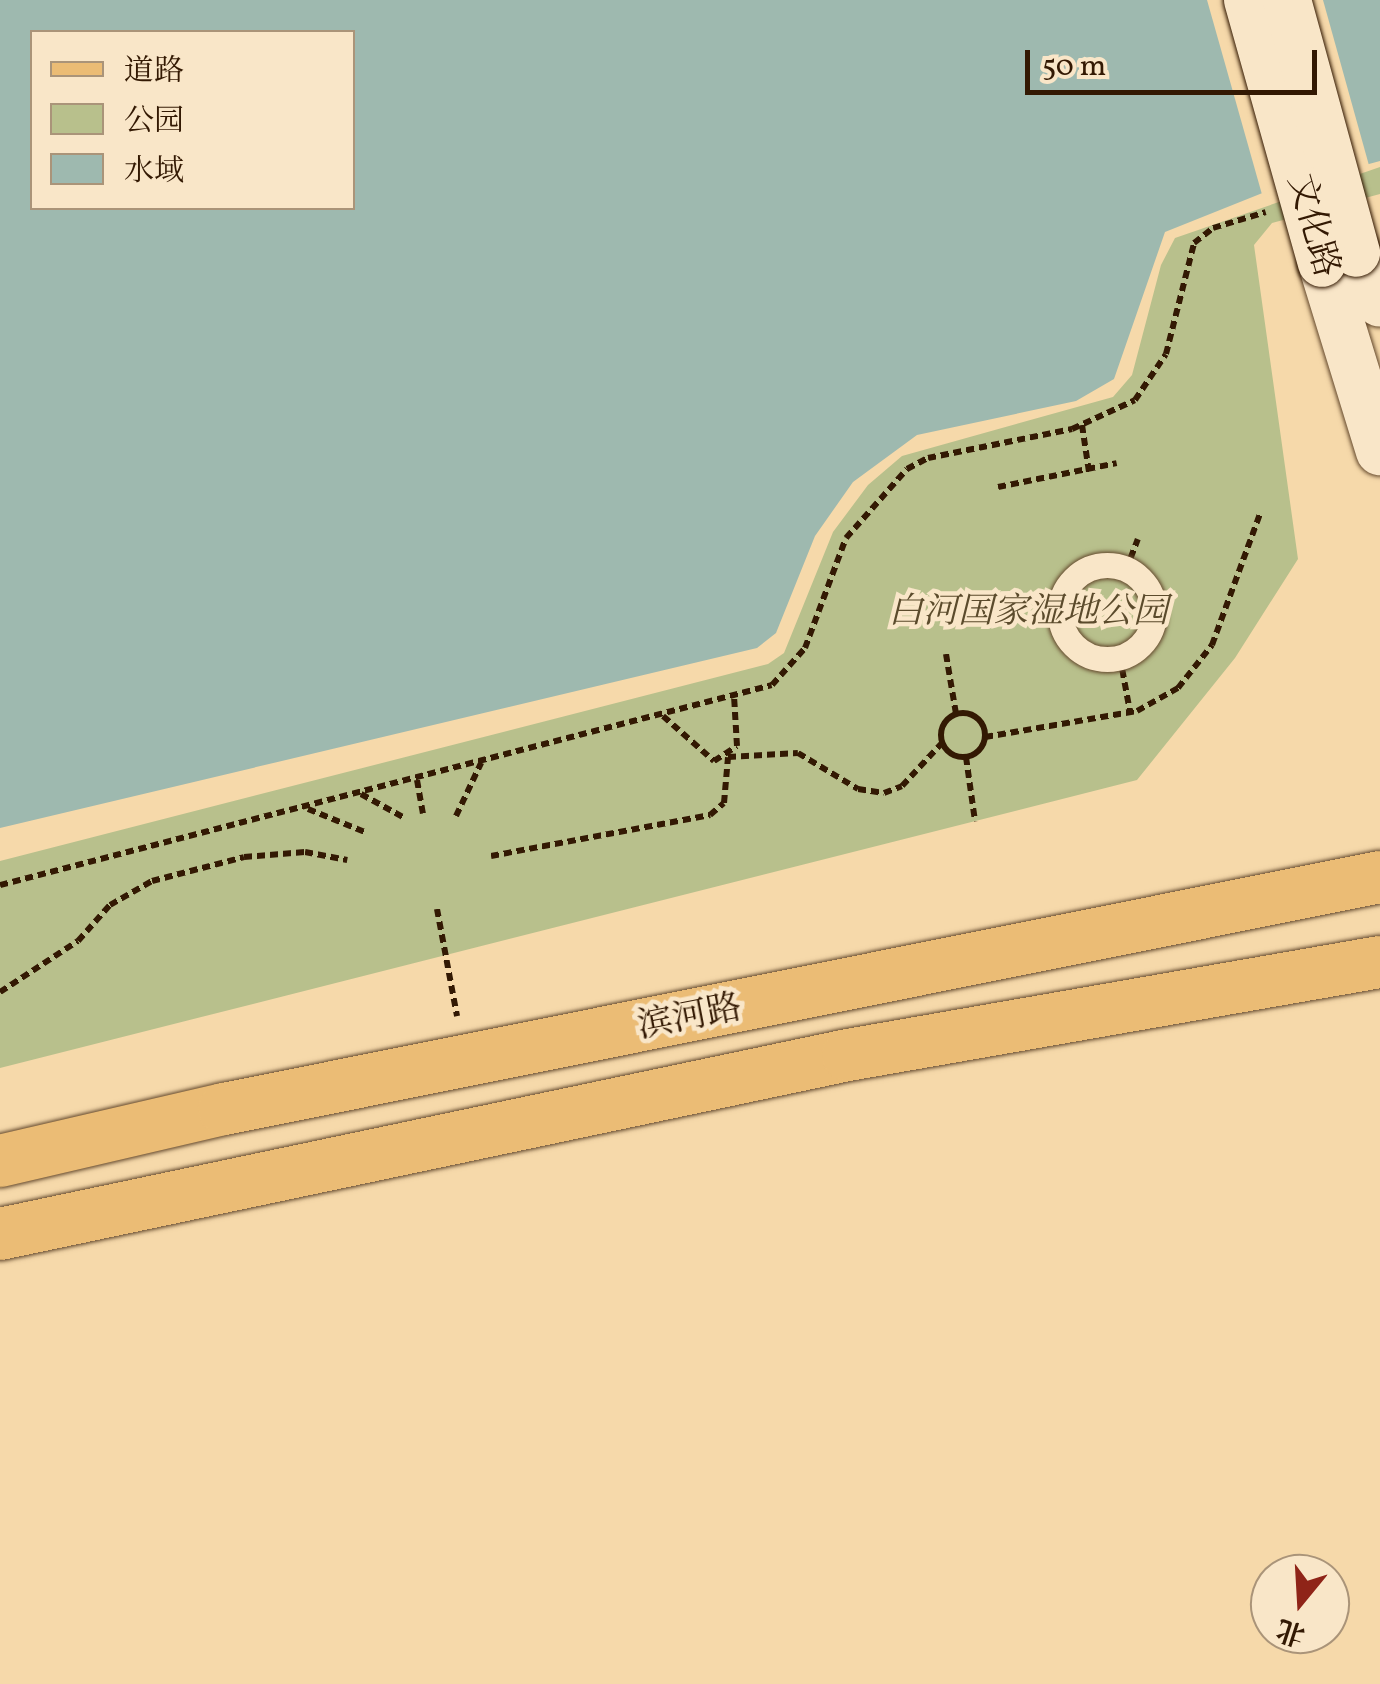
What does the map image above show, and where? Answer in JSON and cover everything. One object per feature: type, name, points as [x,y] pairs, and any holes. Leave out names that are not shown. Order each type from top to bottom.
[{"type":"main road","name":"文化路","points":[[1248,0],[1339,258],[1380,303]]},
{"type":"main road","name":"文化路","points":[[1287,0],[1380,451]]},
{"type":"main road","name":"滨河路","points":[[0,1161],[466,1062],[1380,877]]},
{"type":"main road","name":"滨河路","points":[[0,1234],[848,1055],[1380,962]]},
{"type":"street","points":[[1088,570],[1126,570],[1144,583],[1154,612],[1145,640],[1120,658],[1106,660],[1077,648],[1067,636],[1060,606],[1074,578],[1088,570]]},
{"type":"path","points":[[0,885],[772,686],[791,670],[846,538],[907,469],[1082,425],[1136,400],[1166,354],[1194,243],[1212,228],[1271,210]]},
{"type":"path","points":[[1082,425],[1089,472]]},
{"type":"path","points":[[998,487],[1089,472],[1117,463]]},
{"type":"path","points":[[985,737],[1130,712],[1178,688],[1212,645],[1260,514]]},
{"type":"path","points":[[1126,570],[1138,539]]},
{"type":"path","points":[[946,654],[956,714]]},
{"type":"path","points":[[1120,658],[1130,712]]},
{"type":"path","points":[[491,856],[710,814],[724,802],[728,757],[740,725],[734,696]]},
{"type":"path","points":[[662,716],[701,754],[714,761],[798,754],[858,789],[884,793],[902,786],[942,744],[942,729],[956,714]]},
{"type":"path","points":[[956,714],[977,718],[985,737],[979,750],[966,756]]},
{"type":"path","points":[[942,744],[966,756]]},
{"type":"path","points":[[966,756],[976,821]]},
{"type":"path","points":[[456,816],[481,764]]},
{"type":"path","points":[[417,780],[423,813]]},
{"type":"path","points":[[361,794],[403,817]]},
{"type":"path","points":[[306,808],[366,833]]},
{"type":"path","points":[[0,992],[78,941],[110,905],[152,881],[244,857],[305,852],[347,860]]},
{"type":"path","points":[[437,908],[466,1062]]},
{"type":"green space","name":"白河国家湿地公园","points":[[1380,167],[1380,194],[1272,223],[1254,245],[1298,559],[1235,658],[1137,780],[0,1068],[0,861],[768,664],[784,653],[833,532],[868,485],[902,456],[1113,397],[1132,375],[1161,265],[1175,238]]},
{"type":"water","points":[[0,0],[1380,0],[1380,161],[1265,192],[1165,232],[1114,379],[1076,401],[917,435],[853,482],[815,536],[776,633],[757,648],[0,828]]},
{"type":"pier","points":[[1207,0],[1323,0],[1370,169],[1263,198]]}]
